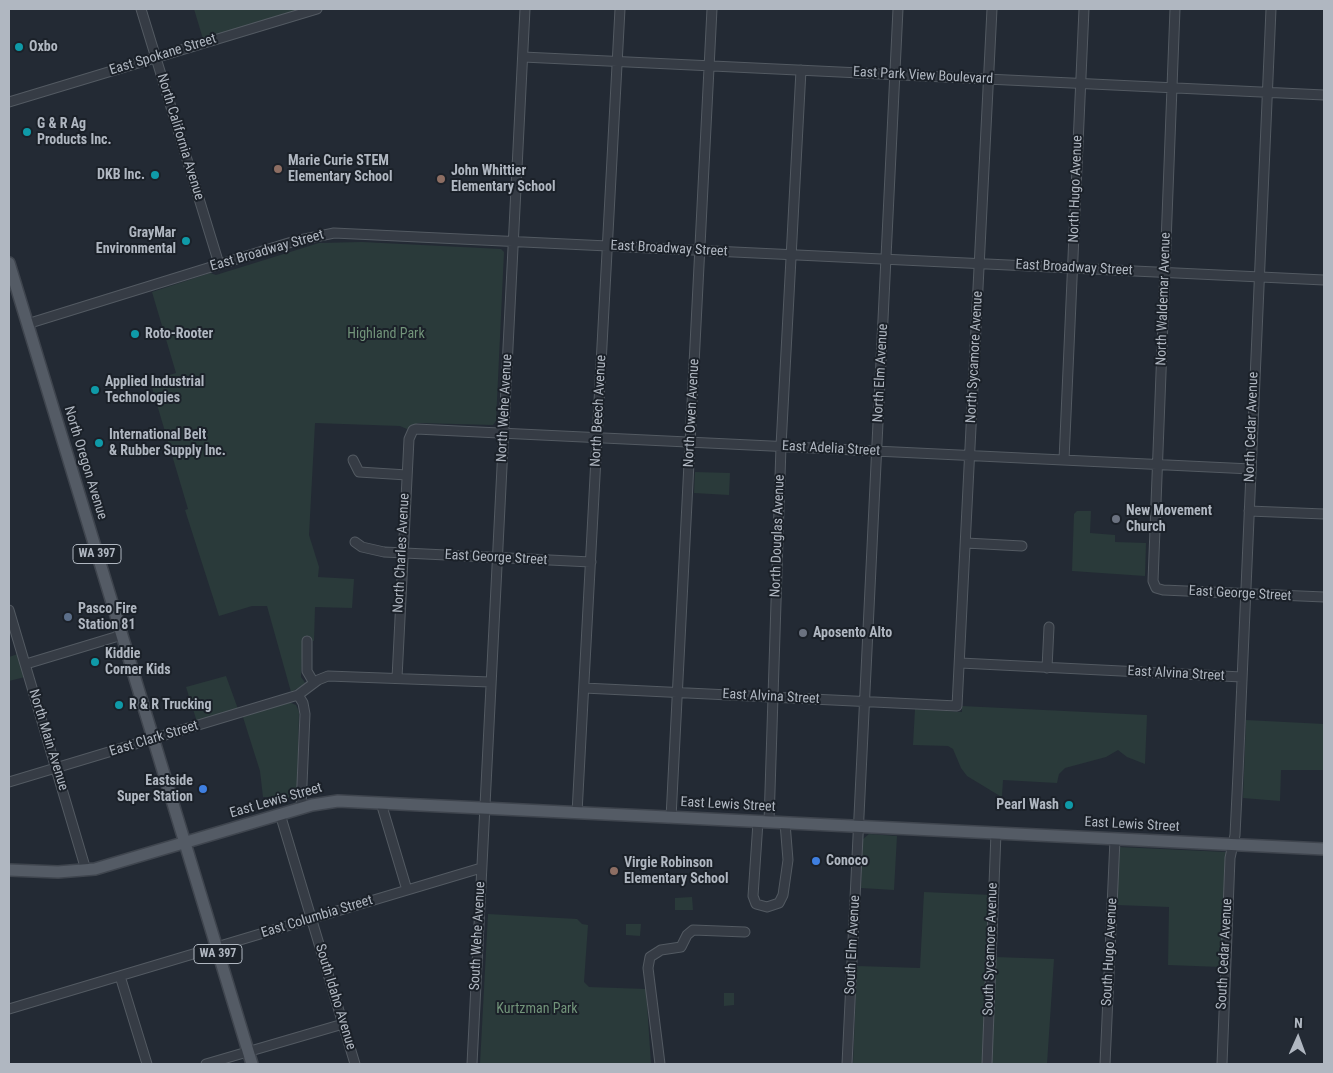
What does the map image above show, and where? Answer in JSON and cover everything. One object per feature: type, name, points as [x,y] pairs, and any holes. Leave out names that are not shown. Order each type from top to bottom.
[{"type":"main road","name":"North Oregon Avenue","points":[[9,263],[184,844]]},
{"type":"main road","name":"East Lewis Street","points":[[9,870],[58,872],[86,870],[138,857],[280,814],[331,801],[1324,849]]},
{"type":"main road","name":"WA 397","points":[[184,844],[252,1064]]},
{"type":"street","name":"North California Avenue","points":[[141,9],[219,264]]},
{"type":"street","name":"East Spokane Street","points":[[9,102],[317,9]]},
{"type":"street","name":"North Wehe Avenue","points":[[484,808],[525,9]]},
{"type":"street","name":"North Beech Avenue","points":[[577,813],[609,246],[620,9]]},
{"type":"street","name":"North Owen Avenue","points":[[671,818],[712,9]]},
{"type":"street","name":"North Elm Avenue","points":[[859,826],[898,9]]},
{"type":"street","name":"North Sycamore Avenue","points":[[957,706],[992,9]]},
{"type":"street","name":"North Hugo Avenue","points":[[1064,460],[1084,9]]},
{"type":"street","name":"North Waldemar Avenue","points":[[1156,588],[1153,581],[1175,9]]},
{"type":"street","name":"North Cedar Avenue","points":[[1233,845],[1271,9]]},
{"type":"street","name":"East Park View Boulevard","points":[[523,57],[1324,95]]},
{"type":"street","name":"North Douglas Avenue","points":[[785,823],[788,860],[783,895],[779,903],[767,907],[756,904],[753,896],[763,822],[773,697],[781,446],[801,70]]},
{"type":"street","name":"East Broadway Street","points":[[27,324],[309,236],[334,233],[1324,280]]},
{"type":"street","name":"East Adelia Street","points":[[413,430],[421,428],[1251,469]]},
{"type":"street","name":"North Charles Avenue","points":[[396,678],[409,439],[413,430]]},
{"type":"street","points":[[353,460],[358,472],[407,475]]},
{"type":"street","points":[[1249,510],[1324,514]]},
{"type":"street","name":"East George Street","points":[[355,542],[372,550],[402,554],[591,562]]},
{"type":"street","points":[[966,544],[1022,546]]},
{"type":"street","name":"East George Street","points":[[1156,588],[1324,597]]},
{"type":"street","name":"North Main Avenue","points":[[9,610],[86,870]]},
{"type":"street","points":[[1047,668],[1049,627]]},
{"type":"street","points":[[26,664],[122,635]]},
{"type":"street","points":[[308,641],[307,671],[314,683]]},
{"type":"street","name":"East Alvina Street","points":[[960,663],[1242,677]]},
{"type":"street","points":[[301,808],[304,714],[303,703],[298,695],[314,683],[322,678],[335,675],[490,682]]},
{"type":"street","name":"East Alvina Street","points":[[584,688],[957,706]]},
{"type":"street","name":"East Clark Street","points":[[9,782],[298,695]]},
{"type":"street","points":[[381,803],[407,890]]},
{"type":"street","name":"South Wehe Avenue","points":[[472,1064],[484,808]]},
{"type":"street","name":"South Idaho Avenue","points":[[280,814],[355,1064]]},
{"type":"street","name":"South Elm Avenue","points":[[847,1064],[859,826]]},
{"type":"street","name":"South Sycamore Avenue","points":[[987,1064],[996,833]]},
{"type":"street","name":"South Hugo Avenue","points":[[1105,1064],[1115,839]]},
{"type":"street","name":"South Cedar Avenue","points":[[1222,1064],[1223,994],[1230,855],[1233,845]]},
{"type":"street","name":"East Columbia Street","points":[[9,1009],[481,868]]},
{"type":"street","points":[[660,1064],[648,968],[650,957],[661,950],[681,947],[687,935],[693,930],[745,932]]},
{"type":"street","points":[[120,976],[147,1064]]},
{"type":"street","points":[[206,1064],[343,1024]]},
{"type":"green space","points":[[194,9],[301,9],[203,39]]},
{"type":"green space","name":"Highland Park","points":[[362,242],[501,249],[504,252],[496,421],[493,425],[418,423],[407,429],[400,426],[315,423],[309,535],[319,567],[318,577],[354,579],[352,608],[315,607],[314,641],[303,640],[301,677],[306,684],[291,692],[267,606],[252,606],[219,616],[185,510],[188,509],[150,381],[176,373],[152,292],[210,273],[216,275],[319,243]]},
{"type":"green space","points":[[695,472],[730,473],[729,495],[694,493]]},
{"type":"green space","points":[[1077,511],[1091,511],[1090,533],[1115,535],[1115,542],[1146,543],[1145,576],[1072,571],[1074,514]]},
{"type":"green space","points":[[18,654],[25,677],[9,681],[9,657]]},
{"type":"green space","points":[[226,676],[238,709],[197,722],[186,687]]},
{"type":"green space","points":[[286,701],[296,705],[299,712],[297,798],[263,797],[260,771],[242,714]]},
{"type":"green space","points":[[962,706],[1147,715],[1145,764],[1127,757],[1118,750],[1106,757],[1065,768],[1059,774],[1057,783],[1003,780],[1002,796],[1000,796],[967,776],[961,768],[953,749],[948,746],[913,745],[915,709],[962,712]]},
{"type":"green space","points":[[1246,720],[1324,724],[1324,770],[1281,770],[1280,801],[1243,798]]},
{"type":"green space","points":[[869,834],[897,836],[894,890],[861,888],[863,839]]},
{"type":"green space","points":[[1119,847],[1226,852],[1221,967],[1168,965],[1169,907],[1117,905]]},
{"type":"green space","points":[[924,892],[991,895],[983,1064],[853,1064],[857,966],[920,968]]},
{"type":"green space","points":[[692,897],[693,910],[675,910],[675,898]]},
{"type":"green space","name":"Kurtzman Park","points":[[488,914],[577,919],[582,924],[588,925],[584,982],[589,987],[646,989],[651,1064],[480,1064]]},
{"type":"green space","points":[[626,924],[641,924],[640,936],[626,935]]},
{"type":"green space","points":[[995,957],[1054,959],[1047,1064],[990,1064]]},
{"type":"green space","points":[[724,993],[734,993],[734,1005],[724,1006]]},
{"type":"place","name":"Oxbo","points":[[19,47]]},
{"type":"place","name":"G & R Ag Products Inc.","points":[[27,132]]},
{"type":"place","name":"Marie Curie STEM Elementary School","points":[[278,169]]},
{"type":"place","name":"DKB Inc.","points":[[155,175]]},
{"type":"place","name":"John Whittier Elementary School","points":[[441,179]]},
{"type":"place","name":"GrayMar Environmental","points":[[186,241]]},
{"type":"place","name":"Roto-Rooter","points":[[135,334]]},
{"type":"place","name":"Applied Industrial Technologies","points":[[95,390]]},
{"type":"place","name":"International Belt & Rubber Supply Inc.","points":[[99,443]]},
{"type":"place","name":"New Movement Church","points":[[1116,519]]},
{"type":"place","name":"Pasco Fire Station 81","points":[[68,617]]},
{"type":"place","name":"Aposento Alto","points":[[803,633]]},
{"type":"place","name":"Kiddie Corner Kids","points":[[95,662]]},
{"type":"place","name":"R & R Trucking","points":[[119,705]]},
{"type":"place","name":"Eastside Super Station","points":[[203,789]]},
{"type":"place","name":"Pearl Wash","points":[[1069,805]]},
{"type":"place","name":"Conoco","points":[[816,861]]},
{"type":"place","name":"Virgie Robinson Elementary School","points":[[614,871]]}]
